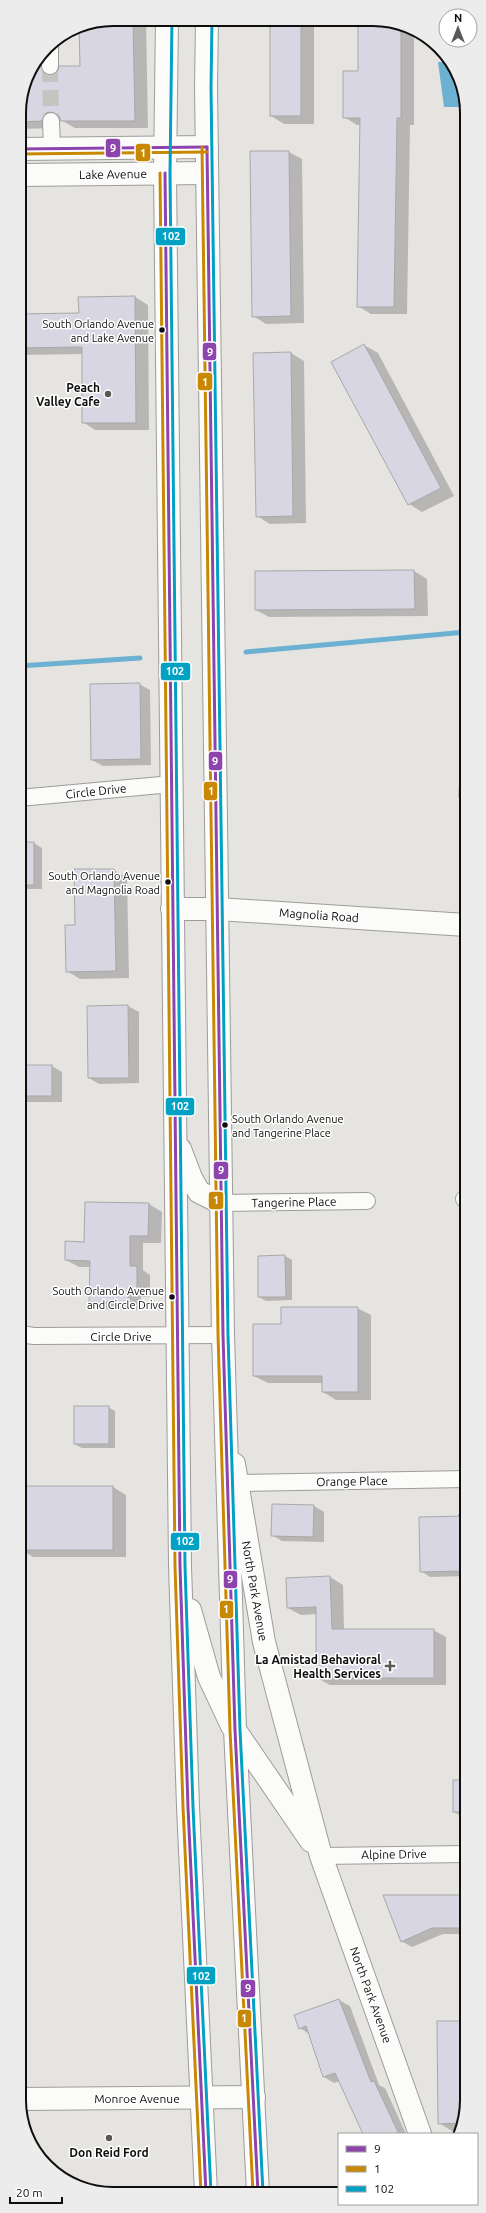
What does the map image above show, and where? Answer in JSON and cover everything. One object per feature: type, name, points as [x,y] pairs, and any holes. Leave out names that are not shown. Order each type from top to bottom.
[{"type":"main road","points":[[167,26],[166,173],[172,909],[180,1566],[188,1807],[206,2187]]},
{"type":"main road","points":[[207,26],[207,173],[223,1335],[235,1730],[258,2187]]},
{"type":"main road","points":[[26,149],[207,147]]},
{"type":"main road","name":"Lake Avenue","points":[[26,176],[207,173]]},
{"type":"main road","name":"Magnolia Road","points":[[172,909],[218,909],[460,925]]},
{"type":"main road","points":[[175,1137],[190,1178],[199,1192],[221,1203]]},
{"type":"main road","name":"North Park Avenue","points":[[226,1418],[264,1642],[321,1856],[420,2133]]},
{"type":"main road","name":"North Park Avenue","points":[[180,1566],[208,1677],[235,1730],[321,1856]]},
{"type":"main road","name":"Monroe Avenue","points":[[26,2099],[254,2097]]},
{"type":"street","points":[[50,54],[50,66]]},
{"type":"street","points":[[51,121],[52,148]]},
{"type":"street","name":"Circle Drive","points":[[26,797],[172,784]]},
{"type":"street","name":"Tangerine Place","points":[[221,1203],[367,1201]]},
{"type":"street","name":"Circle Drive","points":[[26,1335],[223,1335]]},
{"type":"street","name":"Orange Place","points":[[237,1483],[460,1479]]},
{"type":"street","name":"Alpine Drive","points":[[321,1856],[460,1854]]},
{"type":"water","points":[[438,62],[443,62],[451,74],[458,96],[460,107],[444,107]]},
{"type":"building","points":[[133,26],[135,121],[61,121],[59,116],[51,112],[46,113],[42,121],[26,122],[26,107],[29,90],[35,74],[40,66],[45,74],[50,75],[58,71],[59,66],[80,66],[79,33],[101,27]]},
{"type":"building","points":[[270,26],[301,26],[301,116],[270,116]]},
{"type":"building","points":[[358,26],[385,27],[401,31],[401,118],[397,118],[394,307],[357,307],[360,118],[343,118],[343,71],[358,71]]},
{"type":"building","points":[[250,151],[289,151],[291,316],[252,317]]},
{"type":"building","points":[[135,296],[136,423],[82,423],[82,347],[26,348],[26,314],[79,313],[78,297]]},
{"type":"building","points":[[364,344],[441,488],[408,505],[331,362]]},
{"type":"building","points":[[291,352],[293,516],[256,517],[253,353]]},
{"type":"building","points":[[414,570],[415,609],[255,610],[255,571]]},
{"type":"building","points":[[140,683],[141,759],[91,760],[90,684]]},
{"type":"building","points":[[26,842],[34,842],[34,885],[26,885]]},
{"type":"building","points":[[74,869],[114,869],[116,971],[66,972],[65,925],[75,925]]},
{"type":"building","points":[[128,1005],[129,1078],[88,1078],[87,1006]]},
{"type":"building","points":[[26,1065],[52,1065],[52,1096],[26,1096]]},
{"type":"building","points":[[85,1202],[149,1203],[148,1236],[130,1236],[130,1266],[137,1266],[137,1290],[128,1290],[128,1303],[89,1302],[90,1261],[65,1260],[65,1241],[84,1242]]},
{"type":"building","points":[[285,1255],[286,1297],[258,1297],[258,1256]]},
{"type":"building","points":[[281,1307],[358,1307],[358,1392],[322,1392],[322,1376],[253,1376],[253,1324],[281,1324]]},
{"type":"building","points":[[74,1406],[109,1406],[109,1444],[74,1444]]},
{"type":"building","points":[[26,1486],[113,1486],[113,1550],[26,1550]]},
{"type":"building","points":[[272,1504],[314,1505],[313,1537],[271,1536]]},
{"type":"building","points":[[460,1516],[460,1571],[420,1572],[419,1517]]},
{"type":"building","points":[[330,1576],[332,1629],[434,1629],[434,1678],[316,1678],[316,1607],[287,1608],[286,1578]]},
{"type":"building","points":[[453,1780],[460,1780],[460,1812],[453,1812]]},
{"type":"building","points":[[383,1895],[460,1895],[460,1928],[432,1928],[401,1942]]},
{"type":"building","points":[[339,1999],[371,2082],[374,2081],[399,2133],[363,2133],[335,2073],[323,2077],[306,2026],[299,2029],[294,2015]]},
{"type":"building","points":[[437,2021],[460,2021],[460,2106],[457,2123],[438,2124]]},
{"type":"waterway","points":[[246,652],[460,633]]},
{"type":"waterway","points":[[26,666],[140,658]]},
{"type":"tunnel","points":[[50,66],[51,121]]},
{"type":"transit line","name":"102","points":[[172,26],[170,173],[185,1566],[193,1807],[211,2187]]},
{"type":"transit line","name":"102","points":[[212,26],[211,87],[228,1335],[240,1730],[263,2187]]},
{"type":"transit line","name":"1","points":[[202,147],[218,1335],[230,1730],[253,2187]]},
{"type":"transit line","name":"9","points":[[207,147],[223,1335],[235,1730],[258,2187]]},
{"type":"transit line","name":"9","points":[[26,149],[207,147]]},
{"type":"transit line","name":"1","points":[[26,154],[207,152]]},
{"type":"transit line","name":"1","points":[[160,173],[175,1566],[183,1807],[201,2187]]},
{"type":"transit line","name":"9","points":[[165,173],[180,1566],[188,1807],[206,2187]]},
{"type":"place","name":"South Orlando Avenue and Lake Avenue","points":[[162,330]]},
{"type":"place","name":"Peach Valley Cafe","points":[[108,394]]},
{"type":"place","name":"South Orlando Avenue and Magnolia Road","points":[[168,882]]},
{"type":"place","name":"South Orlando Avenue and Tangerine Place","points":[[225,1125]]},
{"type":"place","name":"South Orlando Avenue and Circle Drive","points":[[172,1297]]},
{"type":"place","name":"La Amistad Behavioral Health Services","points":[[390,1666]]},
{"type":"place","name":"Don Reid Ford","points":[[109,2138]]}]
